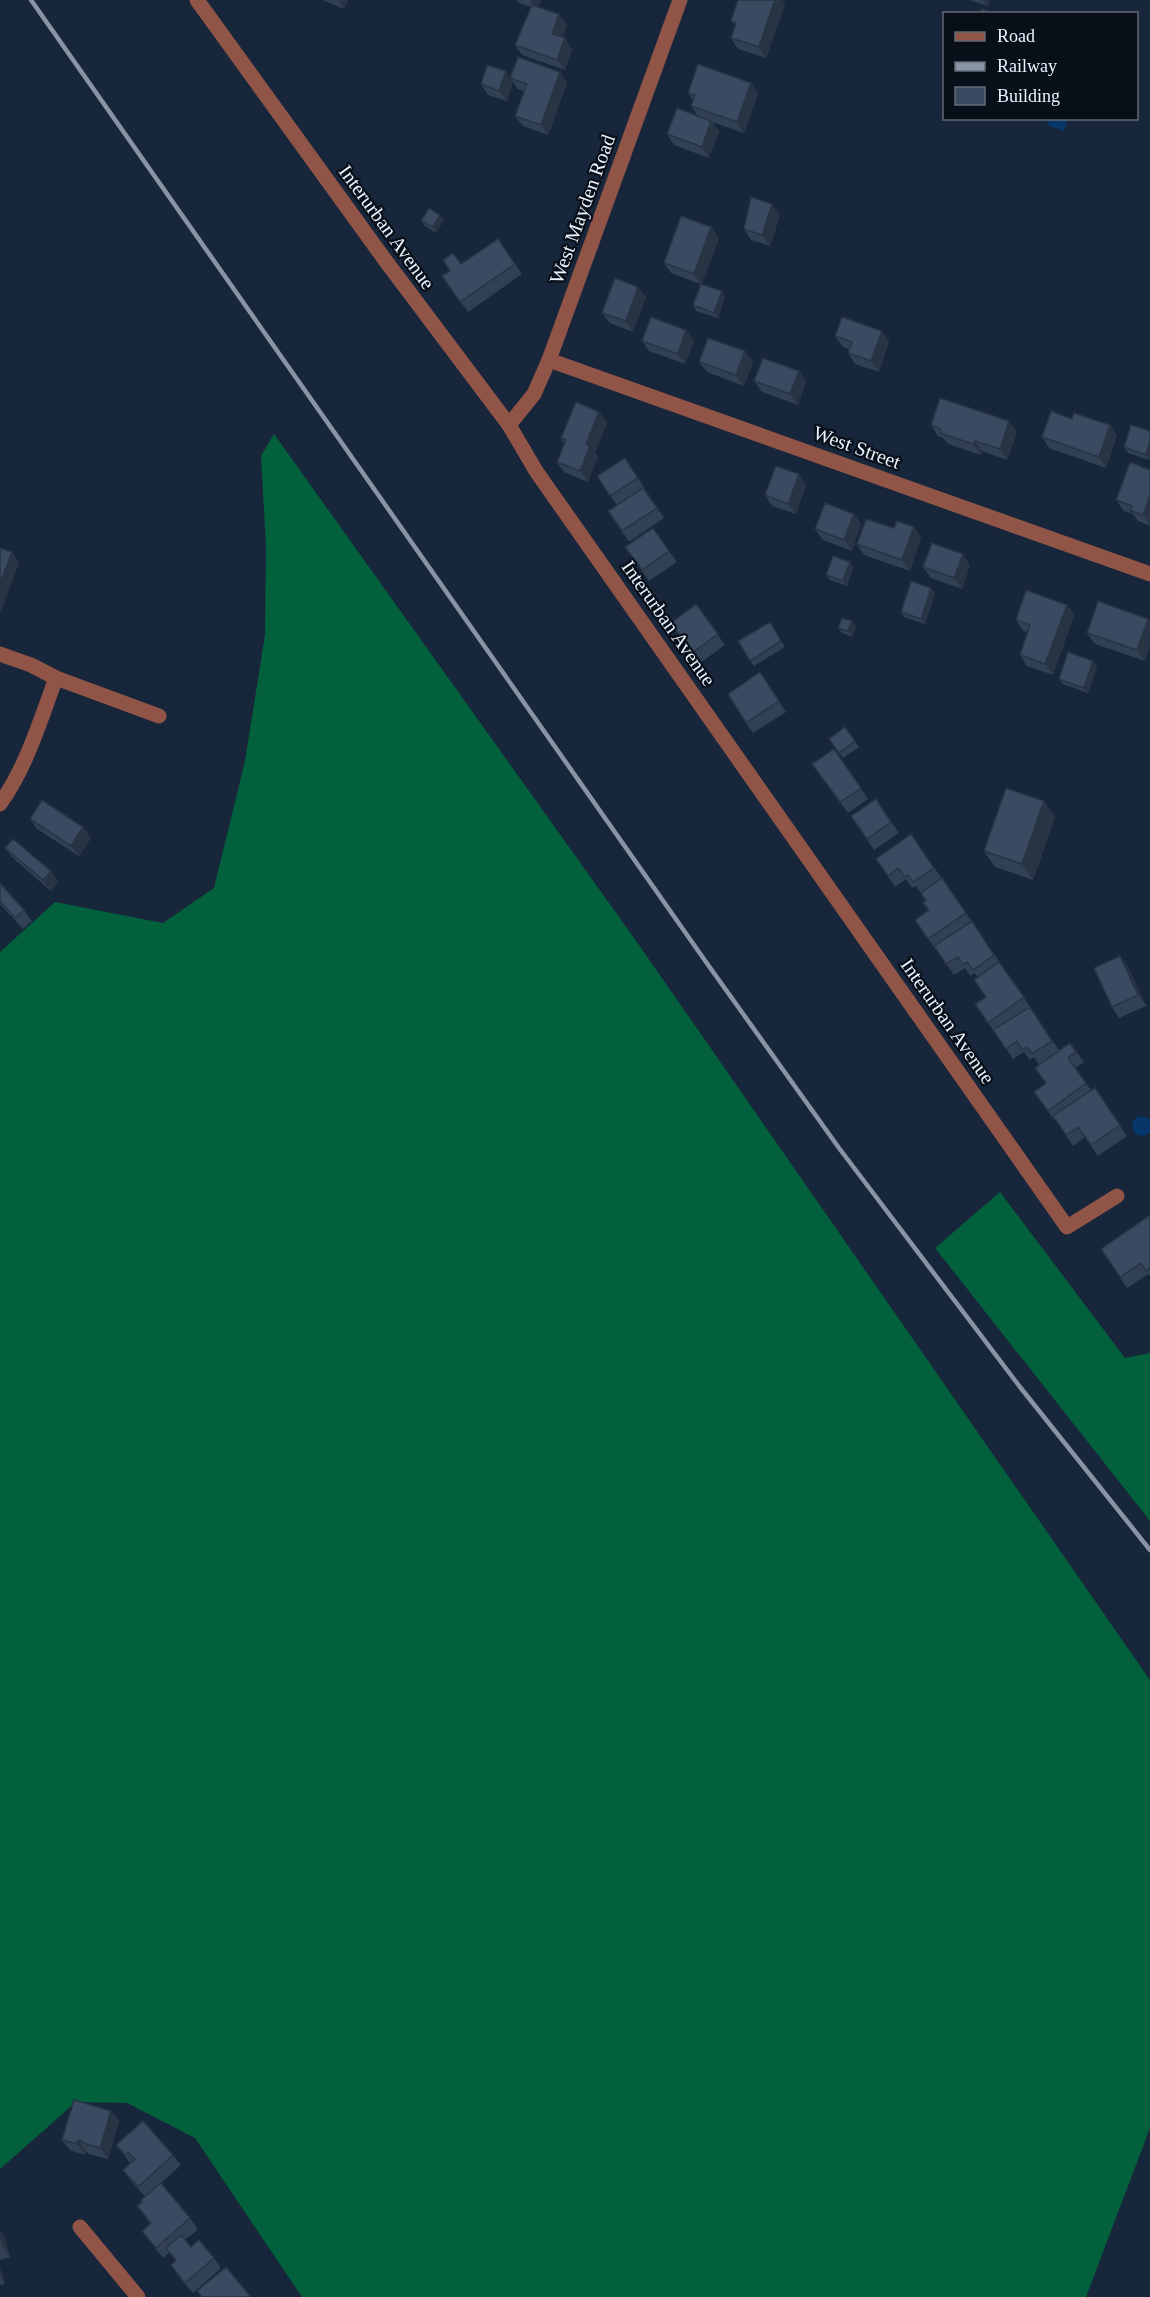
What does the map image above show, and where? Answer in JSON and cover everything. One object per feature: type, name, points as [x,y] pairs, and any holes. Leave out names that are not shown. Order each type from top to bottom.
[{"type":"street","name":"Interurban Avenue","points":[[197,0],[385,260],[509,425],[536,471],[1067,1227],[1117,1196]]},
{"type":"street","name":"West Mayden Road","points":[[509,425],[534,394],[549,360],[680,0]]},
{"type":"street","name":"West Street","points":[[549,360],[1150,574]]},
{"type":"street","points":[[0,654],[31,665],[56,678],[159,716]]},
{"type":"street","points":[[0,804],[24,764],[56,678]]},
{"type":"street","points":[[80,2227],[133,2296]]},
{"type":"green space","points":[[274,434],[639,945],[1150,1680],[1150,2128],[1086,2297],[302,2297],[195,2138],[127,2103],[76,2102],[0,2169],[0,952],[55,902],[163,923],[214,888],[245,761],[265,635],[266,546],[261,456]]},
{"type":"green space","points":[[1000,1192],[1125,1358],[1150,1353],[1150,1521],[935,1248]]},
{"type":"water","points":[[1049,120],[1068,120],[1064,131],[1047,125]]},
{"type":"water","points":[[1142,1116],[1149,1119],[1151,1130],[1149,1133],[1142,1136],[1135,1133],[1132,1126],[1135,1119]]},
{"type":"building","points":[[738,0],[775,0],[759,47],[731,38],[736,23],[731,21]]},
{"type":"building","points":[[532,5],[559,14],[552,34],[565,38],[557,60],[515,45]]},
{"type":"building","points":[[518,57],[560,72],[541,125],[515,116],[527,84],[510,78]]},
{"type":"building","points":[[698,64],[751,83],[737,122],[691,106],[695,95],[688,93]]},
{"type":"building","points":[[487,65],[506,71],[499,91],[481,84]]},
{"type":"building","points":[[677,108],[711,121],[702,147],[667,134]]},
{"type":"building","points":[[751,197],[772,204],[762,235],[744,229]]},
{"type":"building","points":[[429,208],[440,215],[433,227],[421,221]]},
{"type":"building","points":[[681,216],[711,227],[694,274],[664,263]]},
{"type":"building","points":[[498,239],[515,264],[460,302],[442,276],[450,271],[443,260],[453,253],[461,264]]},
{"type":"building","points":[[615,278],[638,287],[626,321],[602,313]]},
{"type":"building","points":[[701,284],[722,291],[714,313],[693,305]]},
{"type":"building","points":[[651,317],[686,330],[678,354],[642,341]]},
{"type":"building","points":[[842,317],[882,331],[871,361],[848,353],[852,342],[835,336]]},
{"type":"building","points":[[708,338],[745,351],[736,375],[699,362]]},
{"type":"building","points":[[763,358],[799,371],[790,394],[754,381]]},
{"type":"building","points":[[940,398],[1009,421],[1000,449],[975,441],[973,444],[940,433],[941,429],[931,425]]},
{"type":"building","points":[[576,402],[599,412],[586,444],[590,446],[580,471],[557,462],[566,440],[561,438]]},
{"type":"building","points":[[1051,411],[1072,419],[1074,413],[1110,425],[1099,457],[1042,437]]},
{"type":"building","points":[[1131,425],[1150,431],[1146,455],[1124,447]]},
{"type":"building","points":[[625,458],[638,478],[610,496],[597,476]]},
{"type":"building","points":[[1130,462],[1150,470],[1150,496],[1143,515],[1131,511],[1132,506],[1116,500]]},
{"type":"building","points":[[776,466],[799,474],[788,504],[765,495]]},
{"type":"building","points":[[643,488],[657,508],[622,531],[608,511]]},
{"type":"building","points":[[825,503],[854,514],[844,540],[815,529]]},
{"type":"building","points":[[866,519],[894,528],[897,521],[914,527],[902,560],[857,544]]},
{"type":"building","points":[[653,528],[669,551],[642,570],[625,547]]},
{"type":"building","points":[[932,543],[963,554],[954,578],[923,567]]},
{"type":"building","points":[[0,548],[12,552],[0,583]]},
{"type":"building","points":[[833,556],[850,562],[843,581],[826,575]]},
{"type":"building","points":[[911,581],[931,588],[921,619],[901,612]]},
{"type":"building","points":[[1026,590],[1067,605],[1045,664],[1020,655],[1030,625],[1016,620]]},
{"type":"building","points":[[1098,601],[1148,619],[1137,650],[1087,633]]},
{"type":"building","points":[[696,604],[718,634],[692,653],[671,623]]},
{"type":"building","points":[[842,618],[852,621],[848,631],[838,628]]},
{"type":"building","points":[[770,622],[781,641],[750,661],[738,641]]},
{"type":"building","points":[[1068,652],[1093,661],[1084,688],[1059,679]]},
{"type":"building","points":[[760,672],[779,701],[746,723],[728,694]]},
{"type":"building","points":[[845,727],[855,741],[839,753],[829,739]]},
{"type":"building","points":[[834,749],[861,788],[840,802],[812,764]]},
{"type":"building","points":[[1006,788],[1044,801],[1022,864],[984,851]]},
{"type":"building","points":[[876,799],[891,822],[867,839],[851,816]]},
{"type":"building","points":[[42,800],[83,827],[71,846],[30,819]]},
{"type":"building","points":[[911,834],[934,868],[913,882],[908,875],[905,877],[898,868],[888,876],[876,859]]},
{"type":"building","points":[[13,839],[51,871],[43,880],[5,848]]},
{"type":"building","points":[[942,878],[966,913],[928,939],[915,920],[929,910],[923,903],[926,901],[921,893]]},
{"type":"building","points":[[0,883],[24,910],[15,918],[0,901]]},
{"type":"building","points":[[972,921],[994,955],[973,970],[967,962],[963,965],[958,957],[946,964],[934,946]]},
{"type":"building","points":[[1120,956],[1138,995],[1112,1007],[1094,968]]},
{"type":"building","points":[[999,962],[1024,997],[988,1023],[975,1004],[986,997],[974,980]]},
{"type":"building","points":[[1030,1007],[1052,1041],[1032,1054],[1027,1047],[1022,1050],[1017,1041],[1006,1049],[993,1030]]},
{"type":"building","points":[[1070,1043],[1076,1052],[1068,1058],[1086,1083],[1048,1111],[1034,1092],[1046,1083],[1035,1068]]},
{"type":"building","points":[[1095,1088],[1120,1125],[1091,1145],[1078,1127],[1066,1135],[1053,1116]]},
{"type":"building","points":[[1150,1215],[1150,1268],[1146,1271],[1141,1263],[1120,1277],[1101,1249]]},
{"type":"building","points":[[74,2100],[111,2111],[100,2148],[78,2140],[77,2144],[62,2140]]},
{"type":"building","points":[[143,2121],[173,2155],[138,2187],[123,2170],[135,2159],[128,2152],[125,2155],[116,2145]]},
{"type":"building","points":[[161,2183],[190,2218],[156,2248],[142,2231],[151,2223],[137,2206]]},
{"type":"building","points":[[181,2235],[191,2247],[199,2240],[214,2258],[185,2283],[171,2265],[176,2260],[166,2248]]},
{"type":"building","points":[[226,2267],[250,2296],[202,2297],[197,2291]]},
{"type":"railway","points":[[31,0],[839,1148],[1020,1387],[1150,1550]]}]
